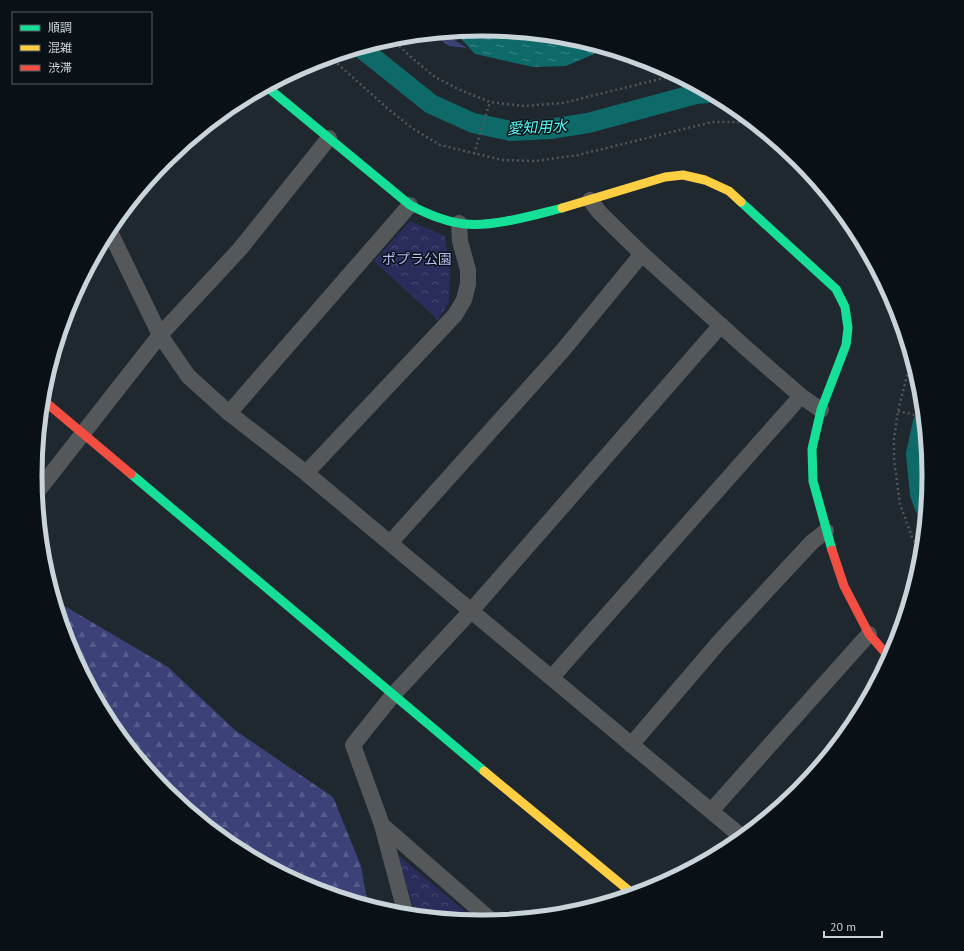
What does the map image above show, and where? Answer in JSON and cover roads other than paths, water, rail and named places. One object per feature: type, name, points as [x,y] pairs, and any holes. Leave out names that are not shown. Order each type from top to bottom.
[{"type":"street","points":[[271,90],[410,206],[427,214],[459,224],[496,223],[551,212],[665,177],[683,175],[704,180],[729,191],[836,289],[845,307],[848,328],[846,345],[821,410],[812,449],[812,482],[844,586],[869,634],[885,651]]},
{"type":"street","points":[[42,485],[160,335],[240,249],[330,138]]},
{"type":"street","points":[[590,200],[600,213],[642,254],[747,349],[801,396],[821,410]]},
{"type":"street","points":[[229,413],[410,206]]},
{"type":"street","points":[[306,473],[455,315],[464,300],[468,284],[468,270],[460,240],[459,224]]},
{"type":"street","points":[[113,238],[160,335],[188,376],[229,413],[306,473],[737,833]]},
{"type":"street","points":[[390,543],[564,350],[642,254]]},
{"type":"street","points":[[404,908],[382,825],[353,745],[393,695],[471,611],[722,325]]},
{"type":"street","points":[[552,677],[801,396]]},
{"type":"street","points":[[48,404],[393,695],[628,890]]},
{"type":"street","points":[[631,745],[720,641],[812,542],[826,531]]},
{"type":"street","points":[[711,811],[869,634]]},
{"type":"street","points":[[382,825],[485,915]]},
{"type":"water","points":[[459,37],[511,37],[568,44],[597,51],[566,66],[533,67],[475,54]]},
{"type":"waterway","name":"愛知用水","points":[[366,52],[431,104],[473,123],[511,131],[550,129],[588,123],[700,94]]},
{"type":"waterway","name":"愛知用水","points":[[920,436],[916,454],[921,497]]},
{"type":"park label","name":"ポプラ公園","points":[[417,259]]}]
